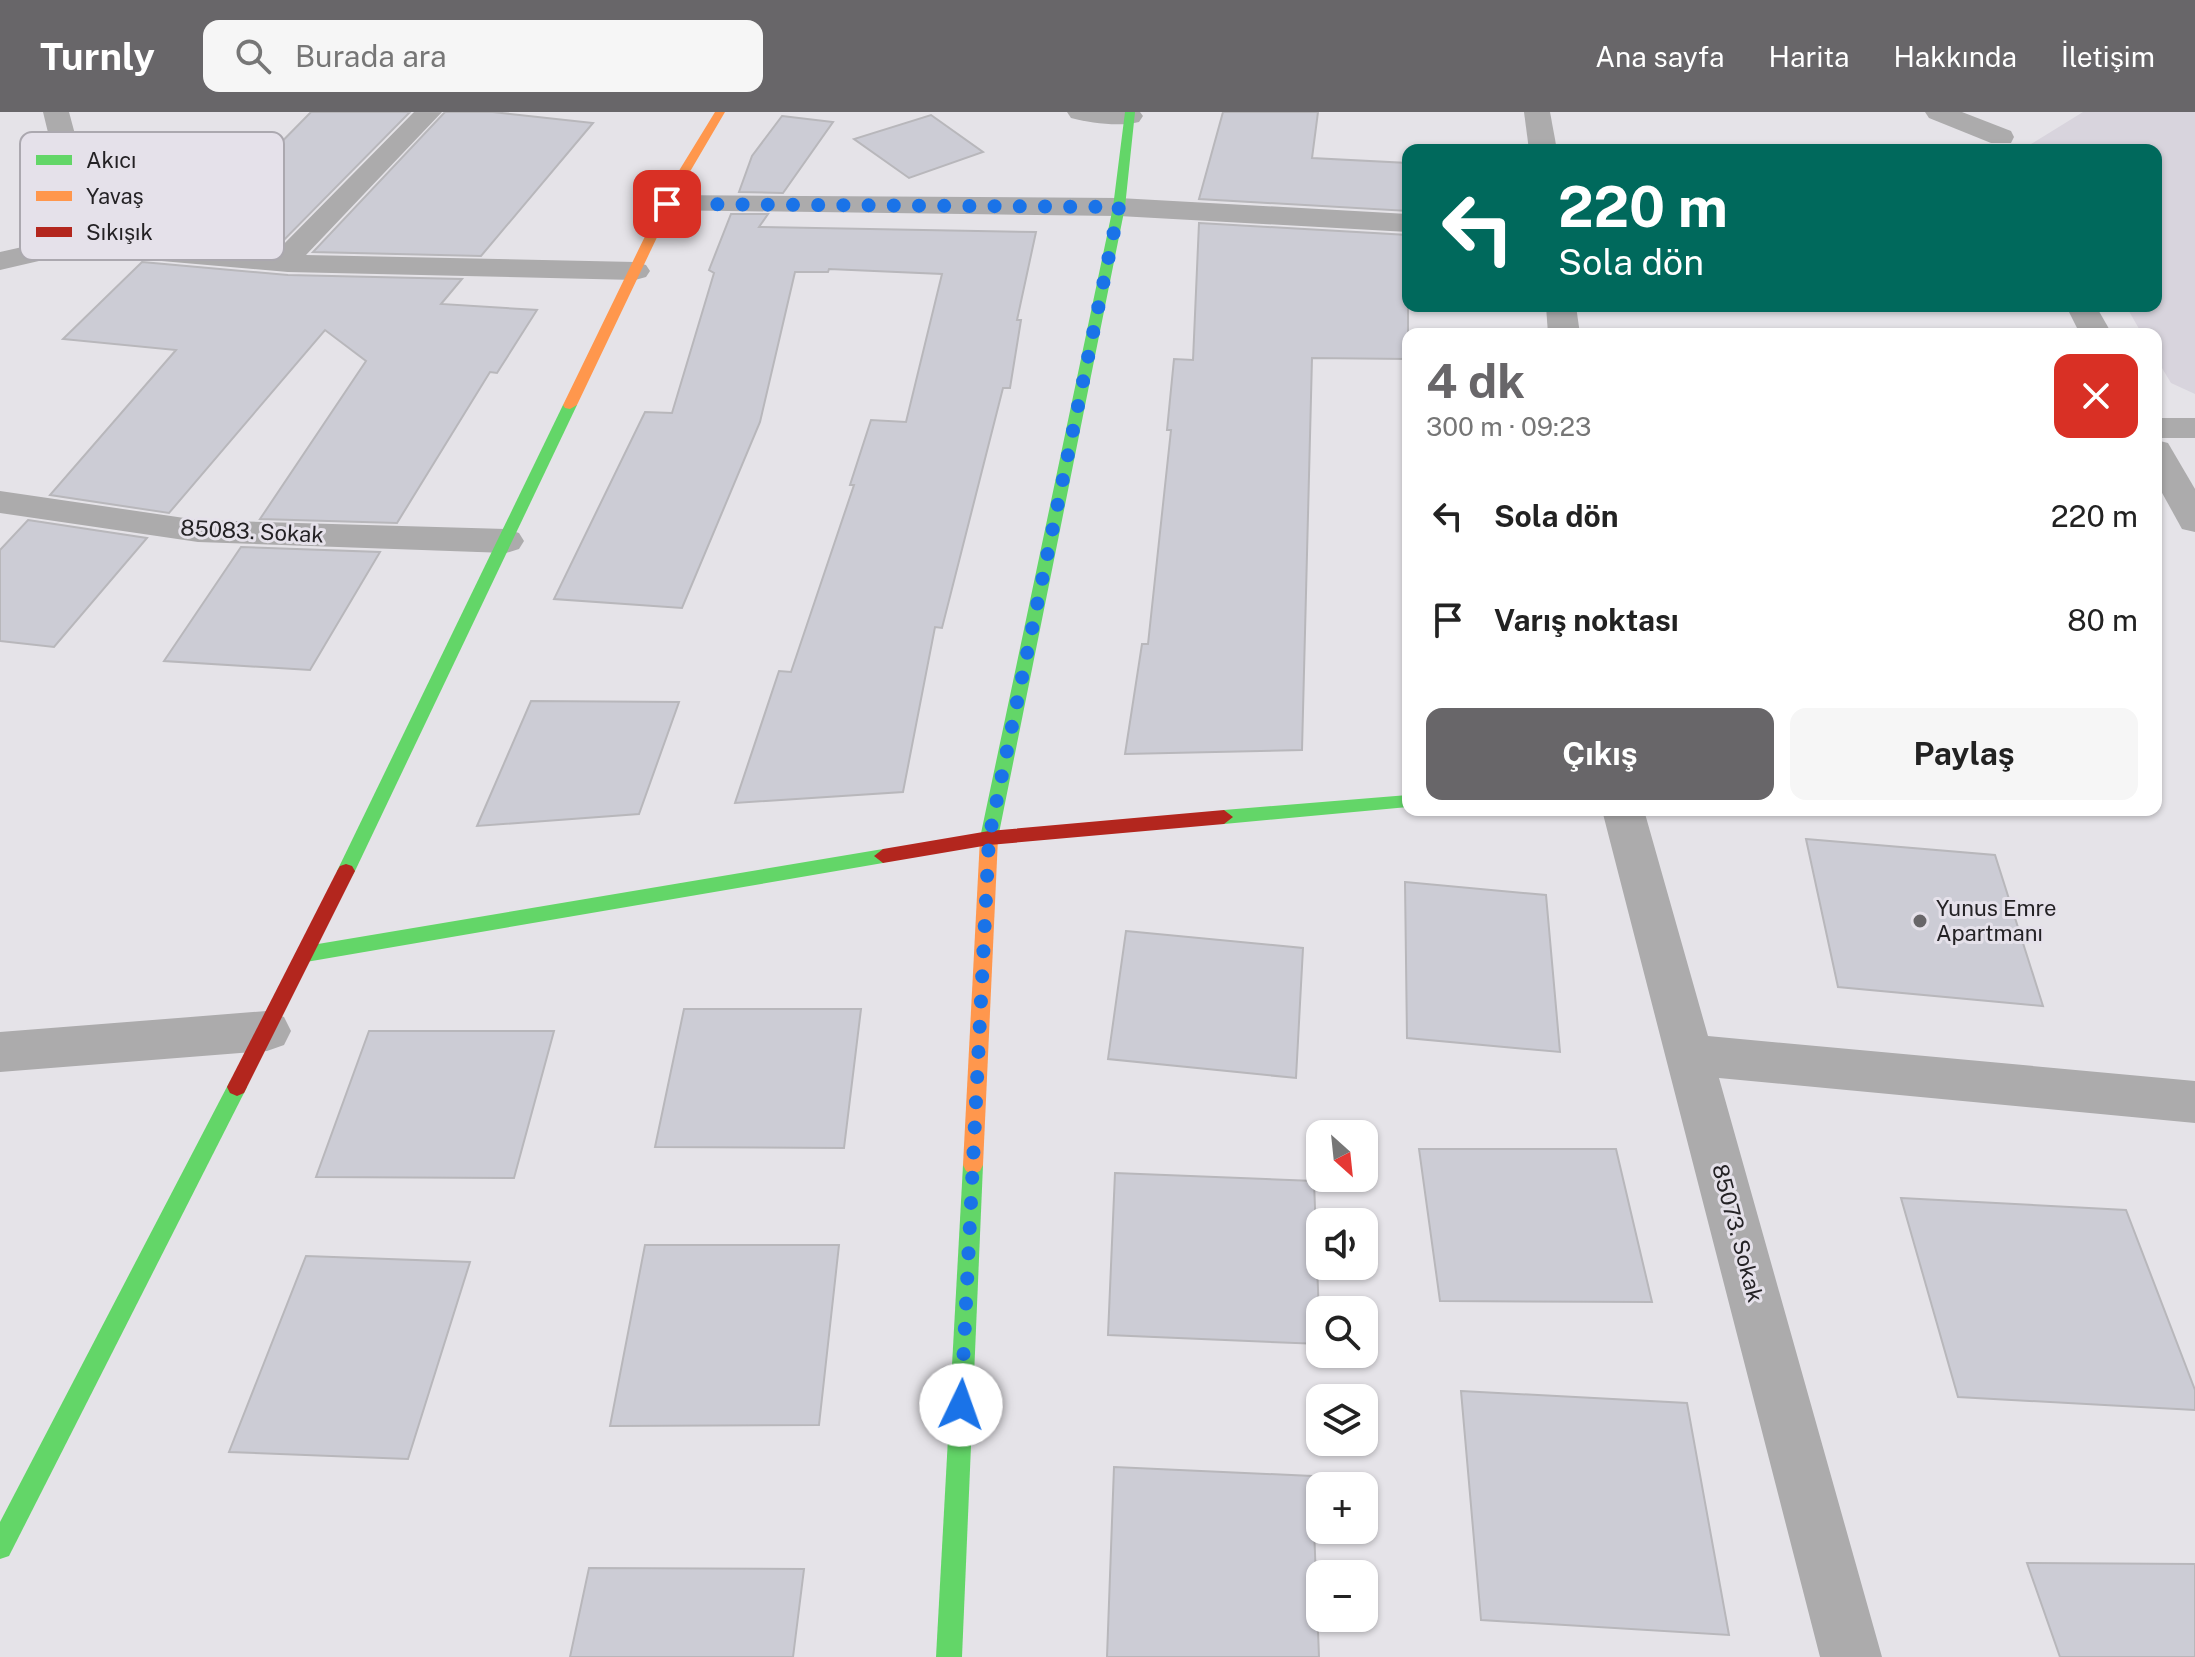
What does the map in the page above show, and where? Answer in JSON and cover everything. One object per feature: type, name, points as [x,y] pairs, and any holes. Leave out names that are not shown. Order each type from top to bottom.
[{"type":"street","points":[[56,112],[61,132]]},
{"type":"street","points":[[283,262],[429,112]]},
{"type":"street","points":[[949,1657],[989,838],[1119,207],[1130,114],[1080,112]]},
{"type":"street","points":[[1537,112],[1542,144]]},
{"type":"street","points":[[1938,112],[2001,144],[2003,122],[2017,112]]},
{"type":"street","points":[[0,1547],[306,954],[667,204],[714,113]]},
{"type":"street","points":[[667,204],[1119,207],[1402,223]]},
{"type":"street","points":[[0,261],[20,256]]},
{"type":"street","points":[[249,260],[635,271]]},
{"type":"street","points":[[2162,428],[2195,428]]},
{"type":"street","points":[[2162,461],[2195,521]]},
{"type":"street","name":"85083. Sokak","points":[[0,502],[198,531],[506,541]]},
{"type":"street","points":[[306,954],[989,838],[1402,802]]},
{"type":"street","name":"85073. Sokak","points":[[1625,816],[1851,1657]]},
{"type":"street","points":[[0,1052],[267,1031]]},
{"type":"street","points":[[1689,1055],[2195,1102]]},
{"type":"shaded area","points":[[2083,112],[2195,112],[2195,394],[2171,383],[2162,368],[2162,328],[2139,328],[2129,312],[2162,312],[2162,144],[2031,144]]},
{"type":"building","points":[[311,112],[410,112],[284,240],[284,139]]},
{"type":"building","points":[[445,112],[493,112],[593,123],[481,256],[313,252]]},
{"type":"building","points":[[1223,112],[1318,112],[1312,158],[1402,163],[1402,211],[1199,199]]},
{"type":"building","points":[[931,115],[983,152],[909,178],[854,139]]},
{"type":"building","points":[[782,116],[833,122],[783,193],[739,192],[752,156]]},
{"type":"building","points":[[731,214],[768,214],[759,227],[1036,232],[1017,320],[1021,320],[1010,388],[1003,388],[942,628],[935,627],[903,792],[735,803],[779,671],[791,672],[854,485],[850,485],[871,420],[906,422],[942,274],[829,269],[828,272],[795,272],[760,422],[682,608],[554,599],[645,412],[672,413],[714,273],[709,270]]},
{"type":"building","points":[[1199,223],[1402,235],[1402,312],[1408,312],[1408,328],[1402,328],[1402,359],[1312,358],[1302,750],[1125,754],[1142,644],[1148,644],[1171,430],[1167,430],[1174,359],[1193,360]]},
{"type":"building","points":[[142,262],[288,275],[462,279],[441,304],[537,310],[497,373],[490,372],[397,523],[260,519],[366,361],[325,330],[169,513],[50,495],[176,350],[63,339]]},
{"type":"building","points":[[28,520],[147,538],[54,647],[0,641],[0,550]]},
{"type":"building","points":[[241,547],[380,552],[310,670],[164,661]]},
{"type":"building","points":[[531,701],[679,702],[639,814],[477,826]]},
{"type":"building","name":"Yunus Emre Apartmanı","points":[[1806,839],[1995,855],[2043,1006],[1838,987]]},
{"type":"building","points":[[1405,882],[1546,895],[1560,1052],[1407,1038]]},
{"type":"building","points":[[1126,931],[1303,948],[1296,1078],[1108,1059]]},
{"type":"building","points":[[684,1009],[861,1009],[844,1148],[655,1147]]},
{"type":"building","points":[[369,1031],[554,1031],[514,1178],[316,1177]]},
{"type":"building","points":[[1419,1149],[1616,1149],[1652,1302],[1440,1301]]},
{"type":"building","points":[[1115,1173],[1306,1181],[1306,1192],[1314,1192],[1315,1208],[1306,1208],[1306,1280],[1318,1280],[1318,1296],[1306,1296],[1306,1343],[1108,1335]]},
{"type":"building","points":[[1901,1198],[2126,1210],[2195,1390],[2195,1410],[1958,1397]]},
{"type":"building","points":[[645,1245],[839,1245],[819,1425],[610,1426]]},
{"type":"building","points":[[306,1256],[470,1262],[408,1459],[229,1452]]},
{"type":"building","points":[[1461,1391],[1687,1403],[1729,1635],[1481,1620]]},
{"type":"building","points":[[1114,1467],[1306,1476],[1306,1544],[1315,1544],[1315,1560],[1306,1560],[1306,1632],[1318,1632],[1319,1657],[1107,1657]]},
{"type":"building","points":[[2027,1563],[2195,1564],[2195,1657],[2060,1657]]},
{"type":"building","points":[[589,1568],[804,1569],[793,1657],[570,1657]]},
{"type":"traffic: fast","points":[[989,838],[1119,207],[1130,112]]},
{"type":"traffic: fast","points":[[346,871],[570,405]]},
{"type":"traffic: fast","points":[[1224,817],[1402,802]]},
{"type":"traffic: fast","points":[[306,954],[883,856]]},
{"type":"traffic: fast","points":[[0,1547],[237,1087]]},
{"type":"traffic: fast","points":[[949,1657],[973,1165]]},
{"type":"traffic: slow","points":[[570,405],[675,187],[720,112]]},
{"type":"traffic: slow","points":[[973,1165],[989,838]]},
{"type":"traffic: jam","points":[[883,856],[989,838],[1224,817]]},
{"type":"traffic: jam","points":[[237,1087],[346,871]]},
{"type":"place","name":"Yunus Emre Apartmanı","points":[[1920,921]]},
{"type":"route","points":[[667,204],[1119,207],[989,838],[961,1405]]}]
